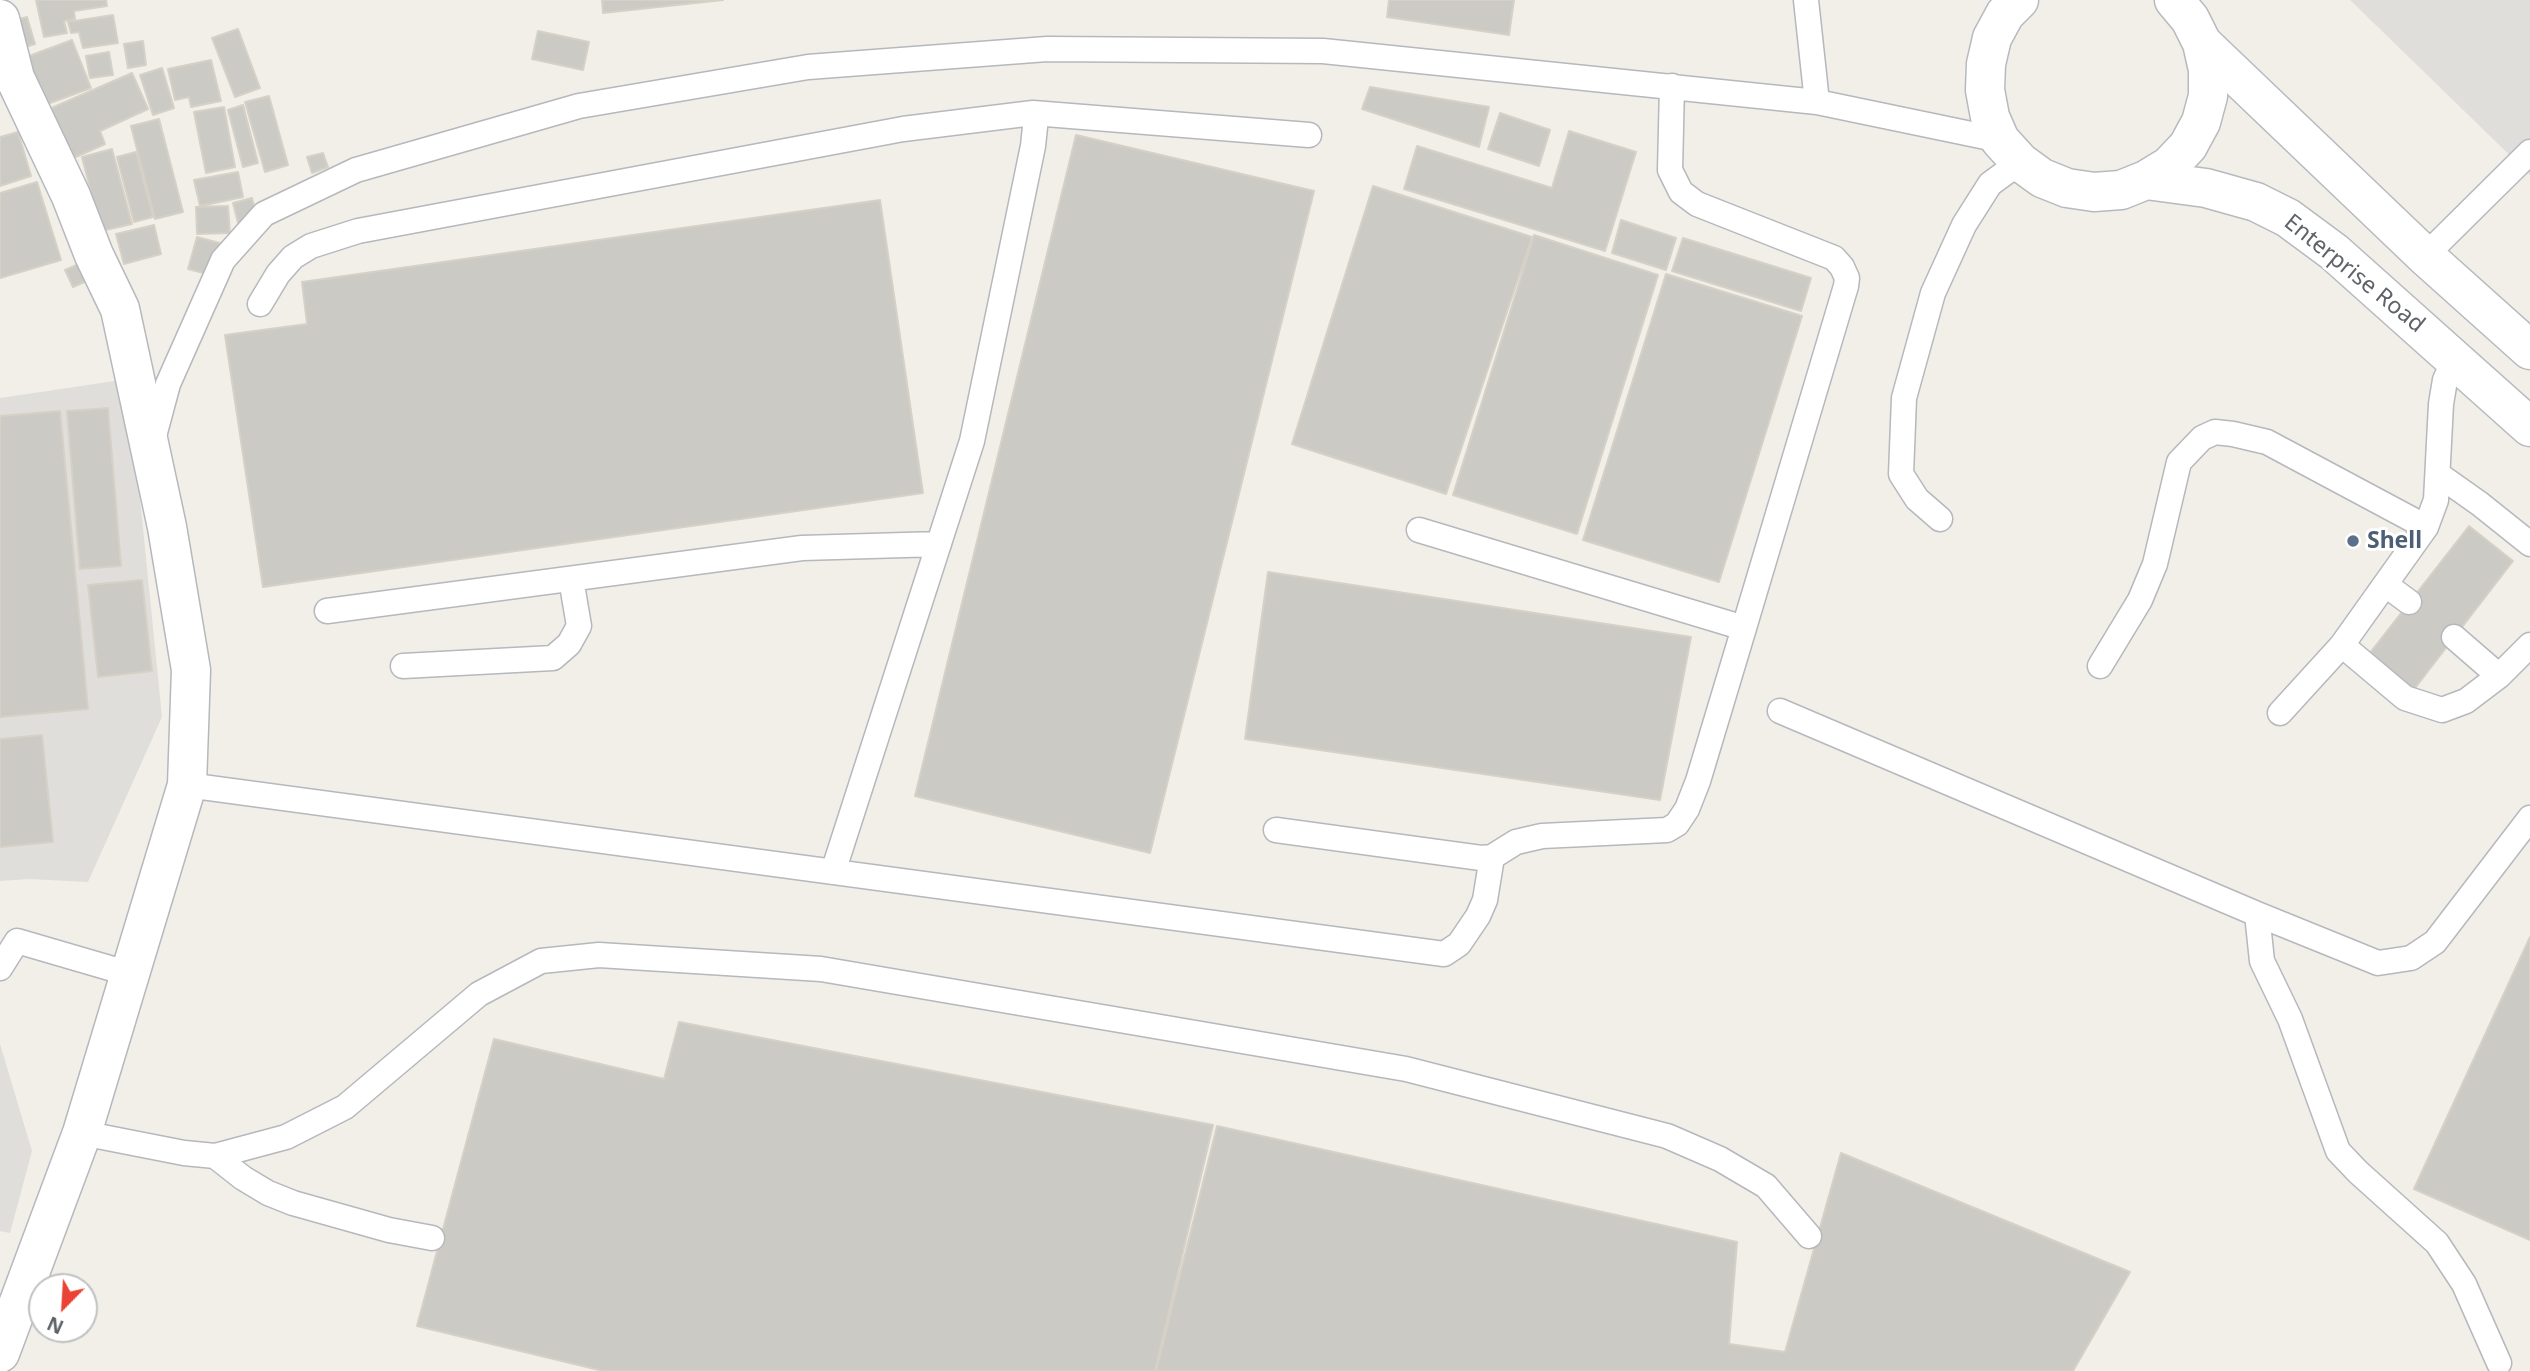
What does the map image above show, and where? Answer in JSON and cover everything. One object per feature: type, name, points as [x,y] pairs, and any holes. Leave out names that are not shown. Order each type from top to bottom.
[{"type":"main road","points":[[1987,0],[1992,38]]},
{"type":"main road","points":[[2019,0],[2005,14],[1992,38],[1986,64],[1985,90],[1990,117],[2010,151],[2042,178],[2067,188],[2094,192],[2121,190],[2146,180],[2169,166],[2188,146],[2201,122],[2208,96],[2208,70],[2202,43],[2190,19],[2174,0]]},
{"type":"main road","points":[[0,19],[15,78],[71,196],[94,255],[120,309],[167,527],[191,670],[187,785],[82,1133],[0,1353]]},
{"type":"main road","points":[[2202,43],[2425,256],[2530,350]]},
{"type":"main road","name":"Enterprise Road","points":[[2146,180],[2206,188],[2256,202],[2288,218],[2334,252],[2530,427]]},
{"type":"lane","points":[[1806,0],[1817,102]]},
{"type":"lane","points":[[150,450],[168,384],[223,260],[264,214],[356,170],[579,106],[808,67],[1047,49],[1323,51],[1817,102],[2010,151],[1964,225],[1933,293],[1904,398],[1901,474],[1917,499],[1940,519]]},
{"type":"lane","points":[[1276,830],[1481,858],[1492,857],[1516,842],[1542,835],[1667,830],[1677,824],[1687,809],[1698,781],[1843,299],[1847,278],[1835,258],[1697,204],[1681,192],[1670,170],[1672,86]]},
{"type":"lane","points":[[260,304],[293,257],[311,246],[358,231],[903,128],[1033,113],[1309,135]]},
{"type":"lane","points":[[833,872],[977,419],[1033,146],[1033,113]]},
{"type":"lane","points":[[2425,256],[2530,152]]},
{"type":"lane","points":[[2280,713],[2342,645],[2426,527],[2436,500],[2441,404],[2445,380],[2455,359]]},
{"type":"lane","points":[[2100,666],[2140,600],[2155,564],[2179,463],[2202,438],[2215,432],[2267,442],[2426,527]]},
{"type":"lane","points":[[2439,475],[2530,544]]},
{"type":"lane","points":[[1419,530],[1744,628]]},
{"type":"lane","points":[[327,611],[802,548],[939,544]]},
{"type":"lane","points":[[403,666],[553,658],[569,643],[579,626],[571,579]]},
{"type":"lane","points":[[2386,585],[2409,602]]},
{"type":"lane","points":[[2454,637],[2499,676]]},
{"type":"lane","points":[[2342,645],[2405,698],[2442,710],[2466,701],[2499,676],[2530,645]]},
{"type":"lane","points":[[1780,711],[2257,914],[2378,962],[2411,958],[2435,942],[2530,818]]},
{"type":"lane","points":[[187,785],[1444,954],[1459,944],[1478,916],[1485,900],[1492,857]]},
{"type":"lane","points":[[2257,914],[2262,961],[2290,1018],[2338,1151],[2437,1243],[2464,1283],[2499,1363]]},
{"type":"lane","points":[[0,968],[17,941],[130,974]]},
{"type":"lane","points":[[82,1133],[184,1153],[215,1156],[286,1137],[345,1107],[480,994],[541,961],[599,955],[821,969],[1406,1069],[1667,1136],[1720,1159],[1766,1186],[1809,1236]]},
{"type":"lane","points":[[215,1156],[243,1178],[268,1193],[293,1203],[389,1230],[432,1238]]},
{"type":"shaded area","points":[[2350,0],[2530,0],[2530,175]]},
{"type":"shaded area","points":[[128,379],[162,717],[88,882],[29,879],[0,881],[0,398]]},
{"type":"shaded area","points":[[0,1044],[32,1151],[10,1233],[0,1231]]},
{"type":"building","points":[[36,0],[106,0],[107,6],[74,11],[75,19],[64,21],[67,33],[44,37]]},
{"type":"building","points":[[602,0],[723,0],[603,13]]},
{"type":"building","points":[[1389,0],[1514,0],[1509,35],[1387,17]]},
{"type":"building","points":[[113,15],[118,43],[83,48],[79,32],[71,33],[68,22]]},
{"type":"building","points":[[27,17],[35,44],[19,49],[11,21]]},
{"type":"building","points":[[238,29],[260,88],[235,97],[212,38]]},
{"type":"building","points":[[538,31],[589,42],[583,70],[532,59]]},
{"type":"building","points":[[72,40],[91,88],[39,107],[21,59]]},
{"type":"building","points":[[143,41],[146,65],[128,68],[124,44]]},
{"type":"building","points":[[109,52],[113,75],[90,78],[86,56]]},
{"type":"building","points":[[211,60],[221,101],[191,107],[189,97],[175,100],[168,69]]},
{"type":"building","points":[[162,68],[174,108],[153,115],[140,75]]},
{"type":"building","points":[[132,73],[148,109],[100,131],[105,144],[69,160],[47,110]]},
{"type":"building","points":[[1370,87],[1489,107],[1479,147],[1362,109]]},
{"type":"building","points":[[269,96],[288,165],[265,172],[245,102]]},
{"type":"building","points":[[243,105],[258,163],[243,167],[228,110]]},
{"type":"building","points":[[224,107],[235,167],[206,173],[194,112]]},
{"type":"building","points":[[1500,113],[1550,130],[1539,166],[1488,149]]},
{"type":"building","points":[[159,119],[183,212],[155,219],[131,126]]},
{"type":"building","points":[[1569,131],[1636,152],[1605,251],[1404,189],[1417,146],[1552,188]]},
{"type":"building","points":[[18,132],[31,176],[0,186],[0,137]]},
{"type":"building","points":[[1076,135],[1314,191],[1150,853],[915,796]]},
{"type":"building","points":[[112,149],[132,224],[101,231],[82,157]]},
{"type":"building","points":[[136,152],[153,217],[134,222],[117,157]]},
{"type":"building","points":[[323,153],[328,167],[312,173],[307,157]]},
{"type":"building","points":[[238,172],[243,197],[200,206],[194,180]]},
{"type":"building","points":[[37,182],[61,260],[0,278],[0,193]]},
{"type":"building","points":[[1373,186],[1532,237],[1446,494],[1292,444]]},
{"type":"building","points":[[252,198],[258,222],[239,227],[233,203]]},
{"type":"building","points":[[880,200],[923,493],[263,587],[225,335],[307,324],[302,282]]},
{"type":"building","points":[[228,206],[230,233],[197,234],[196,207]]},
{"type":"building","points":[[1621,220],[1676,238],[1666,270],[1612,253]]},
{"type":"building","points":[[154,225],[161,254],[124,264],[116,234]]},
{"type":"building","points":[[1534,235],[1658,275],[1577,534],[1453,495]]},
{"type":"building","points":[[197,237],[227,245],[219,277],[188,269]]},
{"type":"building","points":[[1683,238],[1811,278],[1801,311],[1672,271]]},
{"type":"building","points":[[88,260],[96,277],[73,287],[65,270]]},
{"type":"building","points":[[1666,274],[1802,316],[1719,582],[1583,540]]},
{"type":"building","points":[[108,408],[121,566],[80,569],[67,411]]},
{"type":"building","points":[[60,411],[88,709],[0,717],[0,416]]},
{"type":"building","points":[[2469,526],[2513,561],[2412,692],[2366,658]]},
{"type":"building","points":[[1268,572],[1691,637],[1660,800],[1245,739]]},
{"type":"building","points":[[142,580],[152,671],[98,677],[88,585]]},
{"type":"building","points":[[42,735],[53,842],[0,847],[0,739]]},
{"type":"building","points":[[2530,937],[2530,1240],[2414,1189]]},
{"type":"building","points":[[679,1022],[1213,1125],[1155,1371],[603,1371],[417,1326],[494,1039],[664,1079]]},
{"type":"building","points":[[1217,1126],[1737,1242],[1729,1344],[1785,1352],[1841,1153],[2130,1272],[2073,1371],[1156,1371]]},
{"type":"place","name":"Shell","points":[[2353,541]]}]
